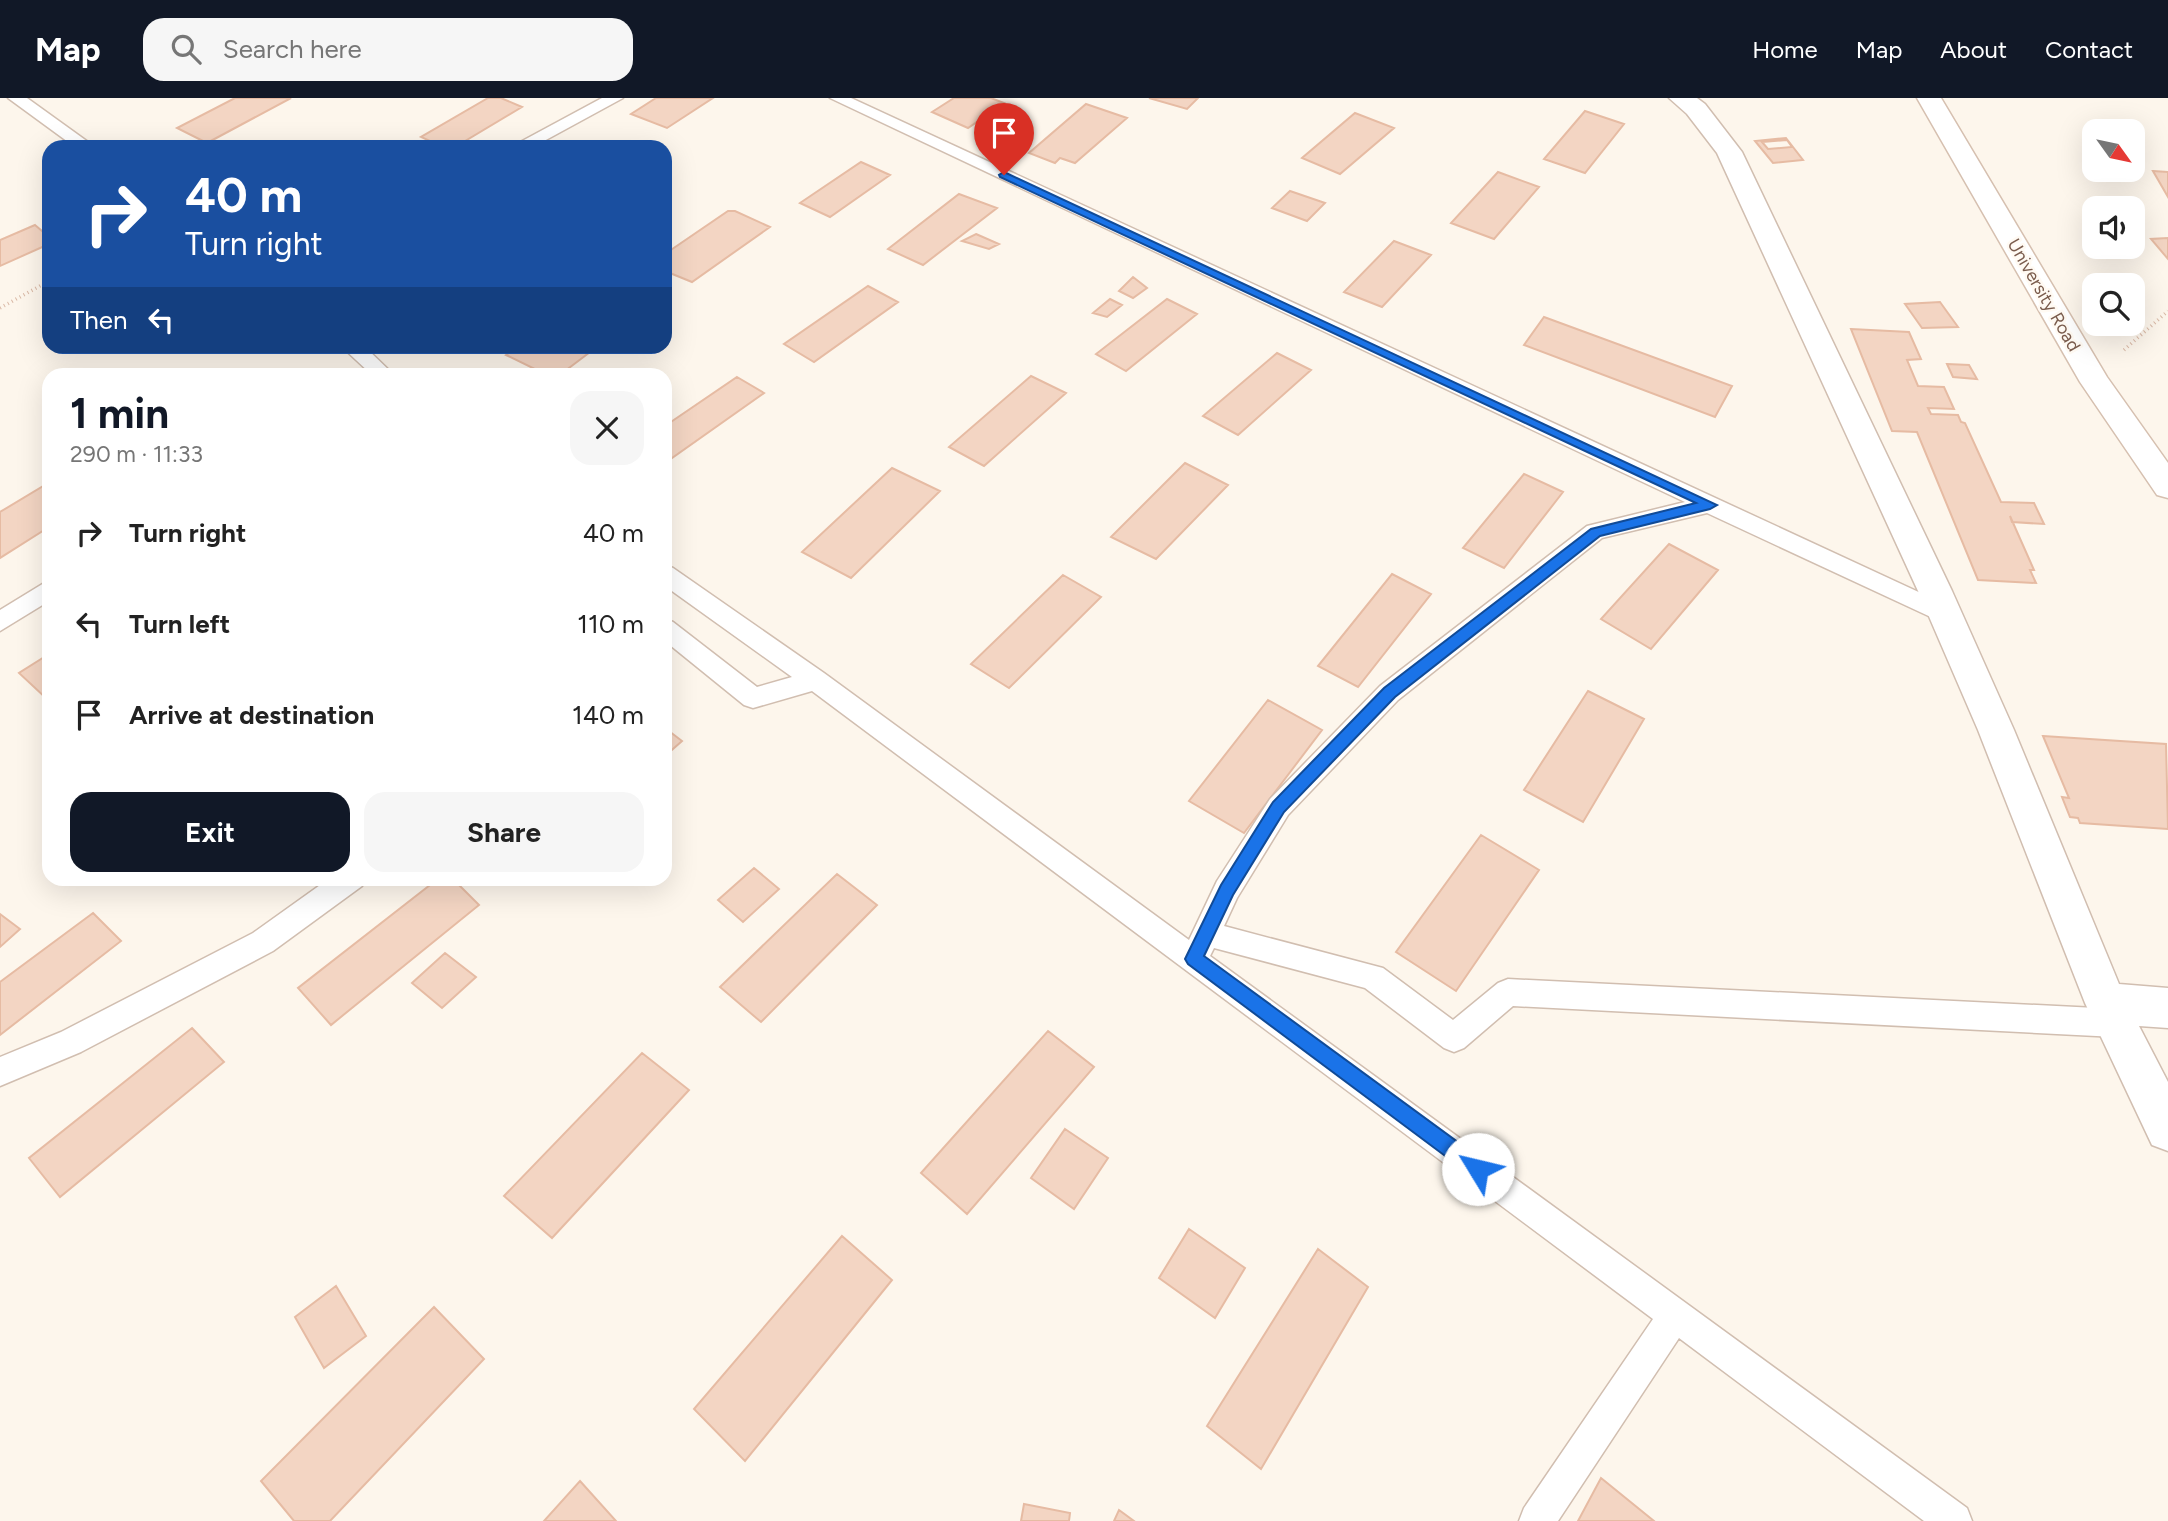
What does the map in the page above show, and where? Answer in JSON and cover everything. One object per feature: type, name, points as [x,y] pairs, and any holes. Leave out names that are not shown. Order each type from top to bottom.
[{"type":"street","points":[[1681,98],[1696,109],[1730,152],[1996,730],[2111,1013],[2168,1129]]},
{"type":"street","name":"University Road","points":[[1929,98],[2095,382],[2168,487]]},
{"type":"street","points":[[2111,1013],[2168,1008]]},
{"type":"lane","points":[[16,98],[76,140]]},
{"type":"lane","points":[[534,140],[615,98]]},
{"type":"lane","points":[[838,98],[1943,613]]},
{"type":"lane","points":[[360,354],[376,368]]},
{"type":"lane","points":[[1201,946],[1227,890],[1279,807],[1389,693],[1595,532],[1710,505]]},
{"type":"lane","points":[[672,579],[1201,946],[1675,1315],[1954,1521]]},
{"type":"lane","points":[[0,622],[42,594]]},
{"type":"lane","points":[[672,634],[753,698],[815,680]]},
{"type":"lane","points":[[0,1072],[71,1042],[263,942],[341,886]]},
{"type":"lane","points":[[1201,946],[1373,977],[1454,1038],[1508,992],[2111,1013]]},
{"type":"lane","points":[[1537,1521],[1675,1315]]},
{"type":"path","points":[[0,308],[42,285]]},
{"type":"path","points":[[2095,382],[2140,333],[2168,311]]},
{"type":"building","points":[[235,98],[291,98],[213,140],[201,140],[177,128]]},
{"type":"building","points":[[488,98],[501,98],[522,107],[467,140],[428,140],[421,137]]},
{"type":"building","points":[[656,98],[713,98],[667,128],[631,114]]},
{"type":"building","points":[[954,98],[991,98],[1004,103],[968,128],[932,112]]},
{"type":"building","points":[[1149,98],[1198,98],[1187,109]]},
{"type":"building","points":[[1086,104],[1127,118],[1075,163],[1060,158],[1055,163],[1029,153]]},
{"type":"building","points":[[1585,111],[1624,124],[1585,173],[1544,159]]},
{"type":"building","points":[[1355,113],[1394,128],[1340,174],[1302,158]]},
{"type":"building","points":[[1786,138],[1803,160],[1773,163],[1755,141]],"holes":[[[1787,140],[1792,147],[1768,149],[1762,142]]]},
{"type":"building","points":[[861,162],[890,175],[830,217],[800,203]]},
{"type":"building","points":[[2153,171],[2168,172],[2168,197]]},
{"type":"building","points":[[1498,172],[1539,187],[1494,239],[1451,223]]},
{"type":"building","points":[[1290,191],[1325,203],[1307,221],[1272,208]]},
{"type":"building","points":[[959,194],[997,208],[923,265],[888,249]]},
{"type":"building","points":[[728,211],[735,211],[770,227],[692,282],[672,274],[672,249]]},
{"type":"building","points":[[35,225],[42,231],[42,247],[0,266],[0,240]]},
{"type":"building","points":[[976,234],[999,244],[989,249],[962,241]]},
{"type":"building","points":[[2168,238],[2168,259],[2151,239]]},
{"type":"building","points":[[1394,241],[1431,255],[1382,307],[1344,292]]},
{"type":"building","points":[[1133,277],[1147,288],[1133,298],[1119,291]]},
{"type":"building","points":[[868,286],[898,302],[814,362],[784,344]]},
{"type":"building","points":[[1110,299],[1122,305],[1107,317],[1093,313]]},
{"type":"building","points":[[1167,299],[1197,314],[1126,371],[1096,354]]},
{"type":"building","points":[[1940,302],[1958,327],[1922,328],[1905,304]]},
{"type":"building","points":[[1544,317],[1732,386],[1715,417],[1524,345]]},
{"type":"building","points":[[1851,329],[1909,332],[1921,359],[1907,360],[1918,386],[1944,387],[1954,409],[1928,408],[1931,414],[1958,415],[1961,422],[1965,423],[2001,502],[2034,503],[2044,524],[2013,522],[2034,570],[2030,570],[2036,583],[1978,580],[1917,432],[1892,431]]},
{"type":"building","points":[[1277,353],[1311,370],[1238,435],[1203,416]]},
{"type":"building","points":[[587,354],[569,368],[533,368],[506,355]]},
{"type":"building","points":[[1947,364],[1969,365],[1977,379],[1953,377]]},
{"type":"building","points":[[1031,376],[1066,393],[984,466],[949,447]]},
{"type":"building","points":[[737,377],[764,393],[672,458],[672,421]]},
{"type":"building","points":[[1185,463],[1228,485],[1156,559],[1111,537]]},
{"type":"building","points":[[892,468],[940,491],[851,578],[802,552]]},
{"type":"building","points":[[1524,474],[1563,492],[1504,568],[1463,548]]},
{"type":"building","points":[[42,487],[42,531],[0,558],[0,512]]},
{"type":"building","points":[[1669,544],[1718,570],[1651,649],[1601,619]]},
{"type":"building","points":[[1392,574],[1431,594],[1358,687],[1318,666]]},
{"type":"building","points":[[1063,575],[1101,597],[1009,688],[971,664]]},
{"type":"building","points":[[42,658],[42,694],[19,673]]},
{"type":"building","points":[[1588,691],[1644,719],[1583,822],[1524,790]]},
{"type":"building","points":[[1268,700],[1322,730],[1244,833],[1189,801]]},
{"type":"building","points":[[672,733],[682,741],[672,750]]},
{"type":"building","points":[[2043,736],[2166,744],[2168,829],[2080,823],[2078,818],[2070,817],[2062,797],[2069,798]]},
{"type":"building","points":[[1481,835],[1539,870],[1456,991],[1396,952]]},
{"type":"building","points":[[754,868],[779,889],[743,922],[718,900]]},
{"type":"building","points":[[837,874],[877,905],[761,1022],[720,987]]},
{"type":"building","points":[[429,886],[460,886],[479,905],[331,1025],[298,988]]},
{"type":"building","points":[[93,913],[121,941],[0,1035],[0,982]]},
{"type":"building","points":[[0,914],[20,929],[0,947]]},
{"type":"building","points":[[445,953],[476,977],[442,1008],[412,983]]},
{"type":"building","points":[[192,1028],[224,1062],[60,1197],[29,1158]]},
{"type":"building","points":[[1048,1031],[1094,1067],[967,1214],[921,1173]]},
{"type":"building","points":[[642,1053],[689,1090],[552,1238],[504,1196]]},
{"type":"building","points":[[1065,1129],[1108,1158],[1074,1209],[1031,1178]]},
{"type":"building","points":[[1189,1229],[1245,1268],[1215,1318],[1159,1278]]},
{"type":"building","points":[[842,1236],[892,1280],[745,1461],[694,1409]]},
{"type":"building","points":[[1318,1249],[1368,1287],[1261,1469],[1207,1426]]},
{"type":"building","points":[[336,1286],[366,1336],[324,1368],[295,1317]]},
{"type":"building","points":[[434,1307],[484,1359],[330,1521],[294,1521],[261,1481]]},
{"type":"building","points":[[1601,1478],[1654,1521],[1578,1521]]},
{"type":"building","points":[[580,1481],[616,1521],[544,1521]]},
{"type":"building","points":[[1024,1504],[1070,1513],[1069,1521],[1021,1521]]},
{"type":"building","points":[[1119,1510],[1134,1521],[1114,1521]]},
{"type":"route","points":[[1004,175],[1710,505],[1595,532],[1472,631],[1389,693],[1279,807],[1227,890],[1194,959],[1478,1169]]}]
